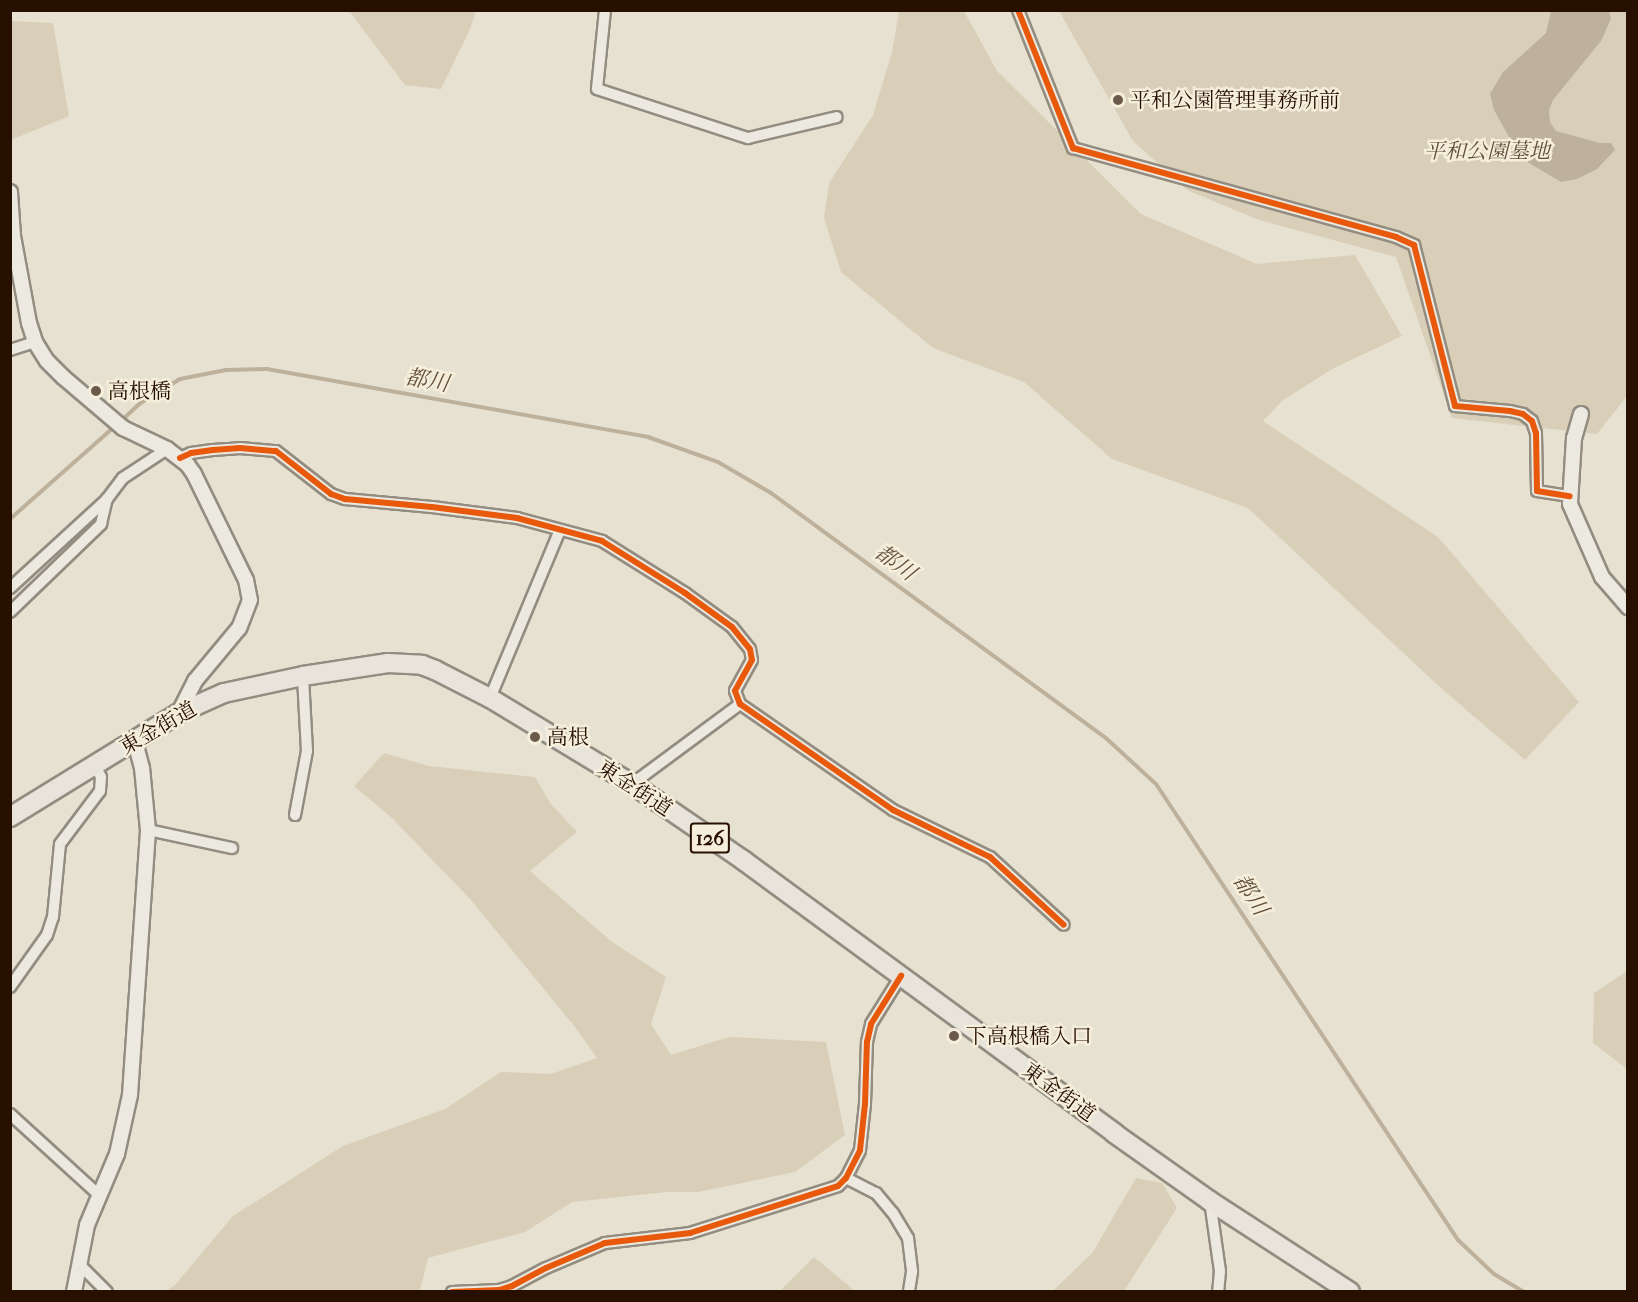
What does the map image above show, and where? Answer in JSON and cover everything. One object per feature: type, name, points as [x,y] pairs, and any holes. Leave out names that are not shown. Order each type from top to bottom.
[{"type":"highway","name":"東金街道","points":[[10,817],[179,713],[232,691],[303,676],[388,663],[422,666],[453,678],[632,784],[1210,1200],[1350,1292]]},
{"type":"street","points":[[605,10],[597,89],[748,138],[837,117]]},
{"type":"street","points":[[1017,10],[1073,148],[1396,237],[1414,245],[1455,406],[1510,411],[1523,414],[1532,421],[1536,433],[1537,491],[1570,496]]},
{"type":"street","points":[[10,192],[13,236],[29,323],[35,342],[47,361],[63,377],[123,428],[180,458],[194,474],[246,580],[250,600],[239,628],[195,681],[179,713]]},
{"type":"street","points":[[10,350],[35,342]]},
{"type":"street","points":[[1581,414],[1574,438],[1570,496],[1578,528],[1602,577],[1628,607]]},
{"type":"street","points":[[180,458],[191,453],[240,448],[276,451],[331,494],[345,499],[517,518],[602,541],[685,593],[732,627],[750,649],[752,660],[735,691],[740,704],[893,810],[990,857],[1064,925]]},
{"type":"street","points":[[10,588],[107,499],[123,478],[166,449]]},
{"type":"street","points":[[10,612],[101,524],[107,499]]},
{"type":"street","points":[[490,699],[560,530]]},
{"type":"street","points":[[295,815],[307,751],[303,676]]},
{"type":"street","points":[[632,784],[740,704]]},
{"type":"street","points":[[74,1292],[87,1225],[117,1154],[130,1095],[148,830],[142,768],[135,741]]},
{"type":"street","points":[[10,987],[47,935],[53,917],[60,844],[100,791],[101,777],[95,765]]},
{"type":"street","points":[[148,830],[231,848]]},
{"type":"street","points":[[452,1292],[499,1290],[595,1246],[690,1233],[720,1226],[775,1204],[831,1190],[846,1178],[860,1150],[866,1104],[867,1042],[870,1024],[901,976]]},
{"type":"street","points":[[10,1114],[100,1196]]},
{"type":"street","points":[[846,1178],[876,1193],[893,1213],[908,1238],[912,1272],[909,1292]]},
{"type":"street","points":[[1210,1200],[1220,1271],[1218,1292]]},
{"type":"street","points":[[78,1263],[107,1292]]},
{"type":"green space","points":[[349,11],[476,11],[470,29],[441,89],[405,85]]},
{"type":"green space","points":[[899,11],[964,11],[997,71],[1141,214],[1257,264],[1355,255],[1402,336],[1334,368],[1283,400],[1263,421],[1438,537],[1579,702],[1525,760],[1443,690],[1248,508],[1112,459],[1024,382],[933,348],[841,272],[824,218],[829,183],[873,115],[892,52]]},
{"type":"green space","name":"平和公園墓地","points":[[1059,11],[1627,11],[1627,396],[1597,434],[1452,418],[1396,257],[1259,220],[1187,190],[1133,141]]},
{"type":"green space","points":[[11,21],[53,23],[69,116],[11,140]]},
{"type":"green space","points":[[384,753],[429,766],[535,777],[550,803],[577,832],[530,871],[612,942],[666,977],[651,1024],[671,1055],[729,1037],[826,1042],[845,1135],[795,1172],[698,1192],[667,1192],[572,1202],[525,1232],[428,1258],[420,1291],[166,1291],[175,1285],[233,1216],[343,1146],[445,1109],[501,1072],[551,1074],[597,1058],[575,1027],[470,899],[392,818],[354,786]]},
{"type":"green space","points":[[1627,971],[1627,1069],[1593,1043],[1594,993]]},
{"type":"green space","points":[[1136,1178],[1162,1183],[1177,1208],[1124,1291],[1053,1291],[1093,1252]]},
{"type":"green space","points":[[814,1257],[855,1291],[780,1291]]},
{"type":"shaded area","points":[[1551,11],[1609,11],[1611,19],[1601,41],[1553,100],[1549,110],[1550,122],[1556,131],[1600,143],[1611,143],[1615,150],[1597,169],[1577,179],[1561,182],[1529,163],[1514,146],[1494,110],[1490,94],[1503,72],[1546,33]]},
{"type":"waterway","name":"都川","points":[[121,421],[139,404],[180,379],[226,370],[267,369],[648,437],[718,462],[771,493],[1107,739],[1156,784],[1458,1240],[1494,1274],[1524,1292]]},
{"type":"waterway","name":"都川","points":[[10,519],[115,426]]},
{"type":"cycle path","points":[[1018,10],[1073,148],[1396,237],[1414,245],[1455,406],[1510,411],[1523,414],[1532,421],[1536,433],[1537,491],[1570,496]]},
{"type":"cycle path","points":[[180,458],[191,453],[240,448],[276,451],[331,494],[345,499],[517,518],[602,541],[685,593],[732,627],[750,649],[752,660],[735,691],[740,704],[893,810],[990,857],[1064,925]]},
{"type":"cycle path","points":[[452,1292],[499,1290],[605,1243],[690,1233],[838,1186],[846,1178],[860,1150],[865,1104],[867,1042],[871,1024],[901,976]]},
{"type":"place","name":"平和公園管理事務所前","points":[[1118,100]]},
{"type":"place","name":"高根橋","points":[[96,391]]},
{"type":"place","name":"高根","points":[[535,737]]},
{"type":"place","name":"下高根橋入口","points":[[954,1036]]}]
